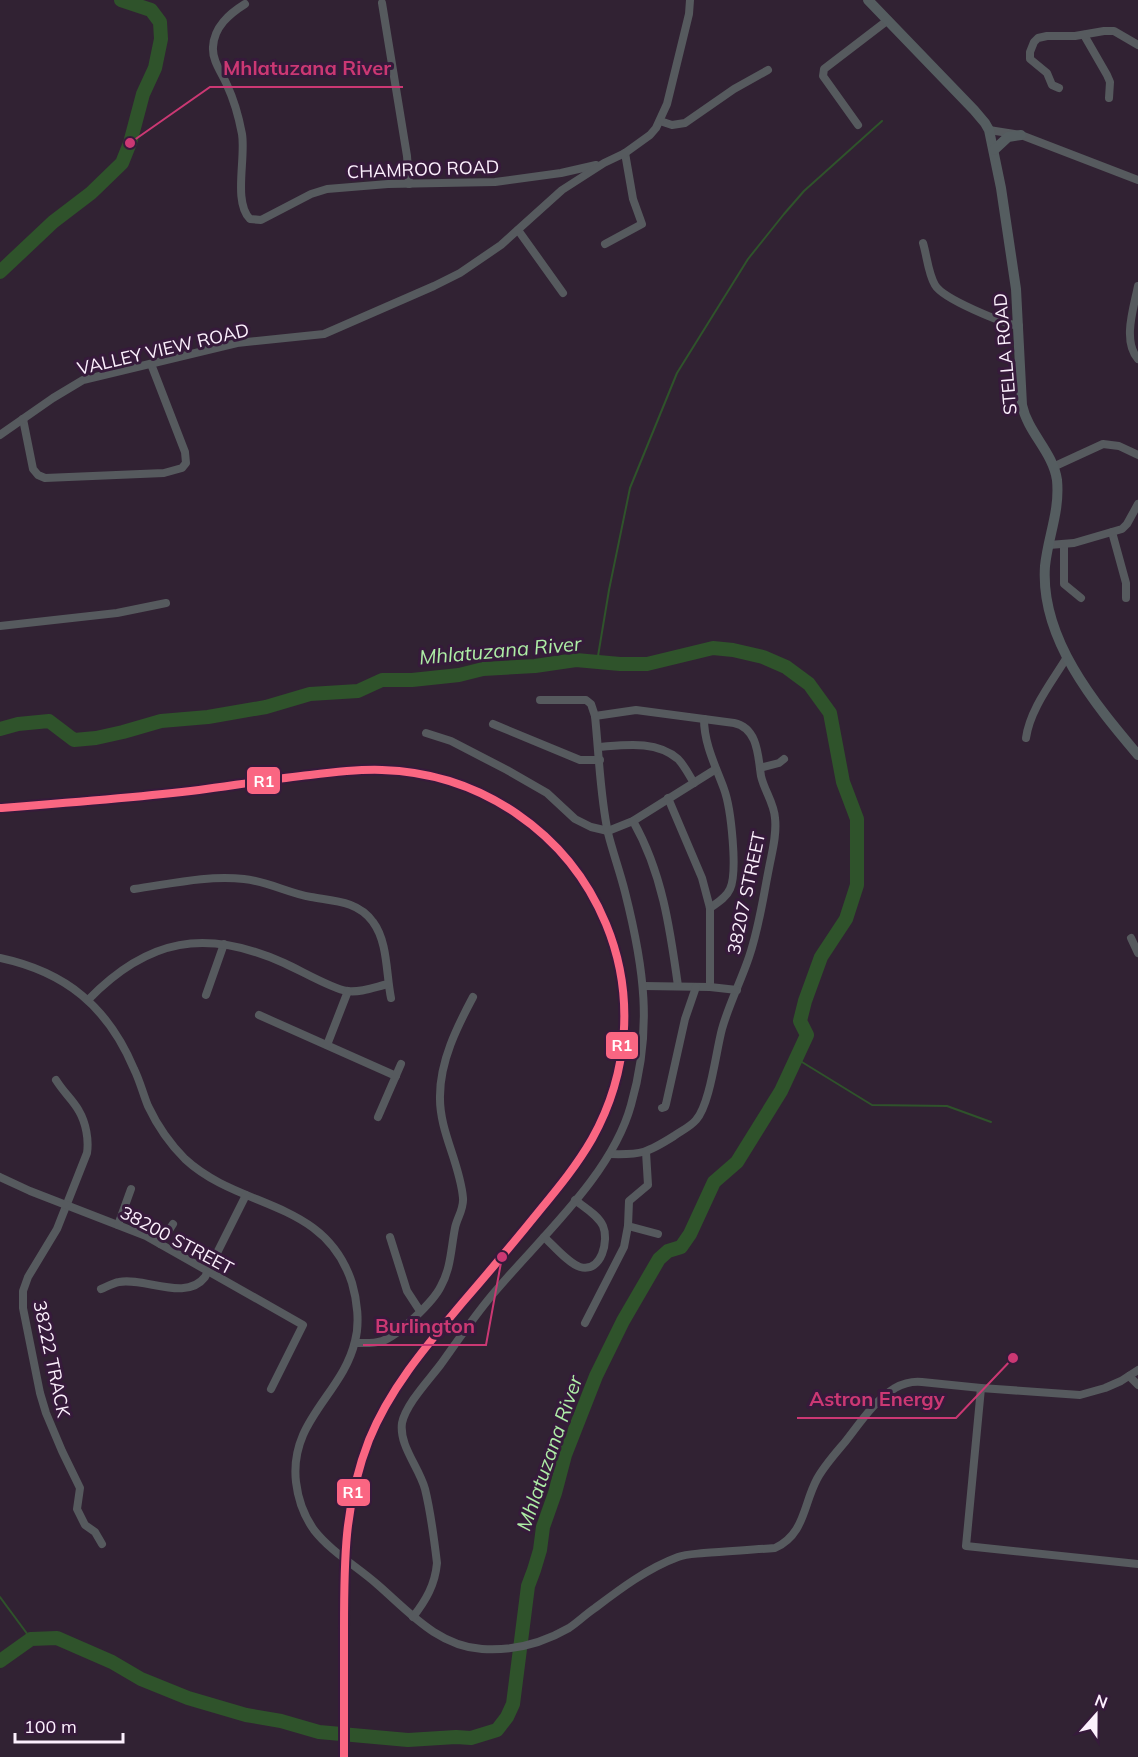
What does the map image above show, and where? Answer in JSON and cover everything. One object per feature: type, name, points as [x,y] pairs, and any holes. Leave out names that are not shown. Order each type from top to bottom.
[{"type":"main road","name":"STELLA ROAD","points":[[868,0],[979,115],[989,130],[1015,280],[1024,414],[1053,467],[1057,480],[1057,510],[1045,567],[1047,594],[1056,630],[1079,680],[1138,755]]},
{"type":"main road","points":[[994,150],[1008,137],[1022,135]]},
{"type":"street","name":"VALLEY VIEW ROAD","points":[[0,435],[83,381],[237,343],[324,334],[460,273],[482,259],[518,230],[562,189],[625,153],[650,135],[660,121],[667,104],[689,14],[690,0]]},
{"type":"street","points":[[382,3],[407,156],[409,184]]},
{"type":"street","name":"CHAMROO ROAD","points":[[244,4],[221,25],[212,50],[229,88],[242,134],[241,196],[243,209],[250,219],[261,220],[311,194],[327,189],[495,182],[561,173],[604,163]]},
{"type":"street","points":[[858,125],[823,76],[824,69],[888,20]]},
{"type":"street","points":[[1059,88],[1052,85],[1047,73],[1030,59],[1031,47],[1038,38],[1114,31],[1138,45]]},
{"type":"street","points":[[1084,35],[1110,82],[1108,98]]},
{"type":"street","points":[[660,121],[672,125],[685,123],[734,89],[768,70]]},
{"type":"street","points":[[989,130],[1022,135],[1138,180]]},
{"type":"street","points":[[604,244],[642,224],[633,199],[625,153]]},
{"type":"street","points":[[518,230],[563,293]]},
{"type":"street","points":[[923,243],[934,283],[940,291],[988,316],[1019,326]]},
{"type":"street","points":[[1138,286],[1130,341],[1133,353],[1138,359]]},
{"type":"street","points":[[23,419],[33,468],[38,476],[45,478],[164,473],[182,468],[186,463],[185,452],[151,364]]},
{"type":"street","points":[[1053,467],[1103,444],[1119,446],[1138,455]]},
{"type":"street","points":[[1049,545],[1074,543],[1125,527],[1138,504]]},
{"type":"street","points":[[1112,532],[1126,583],[1126,598]]},
{"type":"street","points":[[1064,544],[1064,584],[1081,598]]},
{"type":"street","points":[[0,626],[117,613],[166,603]]},
{"type":"street","points":[[1026,738],[1034,713],[1067,657]]},
{"type":"street","points":[[413,1617],[431,1590],[436,1574],[436,1563],[425,1488],[403,1438],[403,1421],[406,1412],[478,1313],[575,1200],[610,1154],[631,1107],[641,1064],[645,1026],[644,986],[626,894],[608,831],[603,803],[595,716],[591,704],[586,700],[540,699]]},
{"type":"street","name":"38207 STREET","points":[[595,716],[636,710],[739,724],[748,730],[756,746],[762,778],[775,811],[775,833],[758,929],[724,1023],[712,1076],[698,1117],[654,1149],[646,1152],[610,1154]]},
{"type":"street","points":[[704,719],[705,733],[724,790],[730,817],[733,875],[732,885],[727,894],[710,908]]},
{"type":"street","points":[[493,724],[580,760],[600,760]]},
{"type":"street","points":[[426,733],[451,741],[507,770],[547,793],[575,819],[591,827],[608,831],[633,820],[716,770]]},
{"type":"street","points":[[598,747],[636,745],[654,747],[679,760],[694,783]]},
{"type":"street","points":[[760,768],[779,763],[784,759]]},
{"type":"street","points":[[668,798],[702,878],[710,908],[710,987]]},
{"type":"street","points":[[633,820],[652,860],[660,886],[678,986]]},
{"type":"street","points":[[134,889],[216,878],[246,879],[309,897],[349,903],[367,915],[378,931],[391,998]]},
{"type":"street","points":[[1131,938],[1138,953]]},
{"type":"street","points":[[88,1000],[131,963],[152,953],[181,944],[224,944],[240,947],[260,953],[348,991],[388,984]]},
{"type":"street","points":[[206,995],[224,944]]},
{"type":"street","points":[[0,958],[33,967],[64,982],[88,1000],[106,1019],[126,1051],[149,1107],[166,1137],[183,1156],[206,1176],[293,1214],[322,1234],[337,1252],[354,1292],[357,1316],[355,1343],[349,1358],[304,1430],[296,1459],[296,1479],[300,1503],[315,1531],[327,1544],[376,1583],[413,1617],[444,1638],[471,1647],[490,1649],[534,1643],[570,1627],[642,1575],[681,1556],[775,1548],[787,1542],[798,1528],[811,1492],[822,1471],[869,1412],[902,1384],[914,1382],[1080,1395],[1105,1389],[1138,1370]]},
{"type":"street","points":[[644,986],[710,987],[737,990]]},
{"type":"street","points":[[662,1108],[666,1104],[685,1019],[696,987]]},
{"type":"street","points":[[327,1045],[348,991]]},
{"type":"street","points":[[355,1343],[384,1341],[420,1311],[436,1295],[442,1285],[451,1258],[463,1198],[457,1166],[441,1112],[442,1076],[452,1042],[473,997]]},
{"type":"street","points":[[259,1015],[396,1076]]},
{"type":"street","points":[[378,1117],[401,1064]]},
{"type":"street","name":"38222 TRACK","points":[[56,1080],[81,1113],[88,1146],[87,1153],[57,1229],[28,1277],[23,1291],[23,1308],[46,1413],[80,1488],[78,1509],[85,1525],[96,1532],[102,1544]]},
{"type":"street","points":[[585,1323],[624,1247],[631,1198],[648,1185],[646,1152]]},
{"type":"street","name":"38200 STREET","points":[[0,1177],[160,1244],[303,1325],[272,1389]]},
{"type":"street","points":[[118,1225],[131,1189]]},
{"type":"street","points":[[101,1289],[118,1282],[183,1288],[201,1282],[246,1195]]},
{"type":"street","points":[[544,1237],[578,1266],[588,1268],[595,1264],[604,1250],[603,1226],[575,1200]]},
{"type":"street","points":[[160,1244],[173,1224]]},
{"type":"street","points":[[628,1226],[658,1234]]},
{"type":"street","points":[[390,1237],[407,1291],[420,1311]]},
{"type":"street","points":[[1129,1376],[1138,1385]]},
{"type":"street","points":[[981,1388],[966,1546],[1138,1564]]},
{"type":"waterway","name":"Mhlatuzana River","points":[[0,272],[53,222],[91,193],[122,163],[130,143],[143,94],[155,68],[161,39],[160,22],[151,10],[121,0]]},
{"type":"waterway","name":"Mhlatuzana River","points":[[133,4],[138,0]]},
{"type":"waterway","points":[[597,662],[630,488],[677,373],[748,259],[784,214],[804,191],[882,121]]},
{"type":"waterway","name":"Mhlatuzana River","points":[[0,729],[18,724],[49,721],[74,740],[96,738],[161,721],[208,717],[266,707],[310,694],[358,691],[382,680],[412,680],[459,675],[483,669],[535,666],[576,660],[647,664],[713,648],[733,650],[763,657],[786,667],[809,684],[830,713],[843,782],[857,819],[857,885],[846,919],[821,957],[800,1021],[807,1035],[781,1091],[737,1162],[714,1182],[690,1234],[681,1247],[668,1251],[659,1259],[623,1321],[596,1376],[565,1455],[543,1527],[540,1550],[528,1586],[513,1704],[497,1730],[471,1738],[408,1740],[319,1732],[281,1721],[246,1715],[188,1698],[141,1679],[112,1662],[57,1638],[31,1639],[0,1661]]},
{"type":"waterway","points":[[797,1059],[872,1105],[947,1106],[991,1122]]},
{"type":"waterway","points":[[0,1597],[31,1639]]},
{"type":"transit line","name":"R1","points":[[0,808],[174,793],[346,771],[382,770],[418,774],[453,782],[486,796],[516,814],[544,836],[569,862],[589,891],[606,924],[621,978],[624,1033],[614,1087],[604,1114],[592,1139],[568,1176],[436,1334],[398,1385],[369,1440],[361,1464],[350,1510],[345,1557],[344,1757]]},
{"type":"place","name":"Mhlatuzana River","points":[[130,143]]},
{"type":"place","name":"Burlington","points":[[502,1257]]},
{"type":"place","name":"Astron Energy","points":[[1013,1358]]}]
